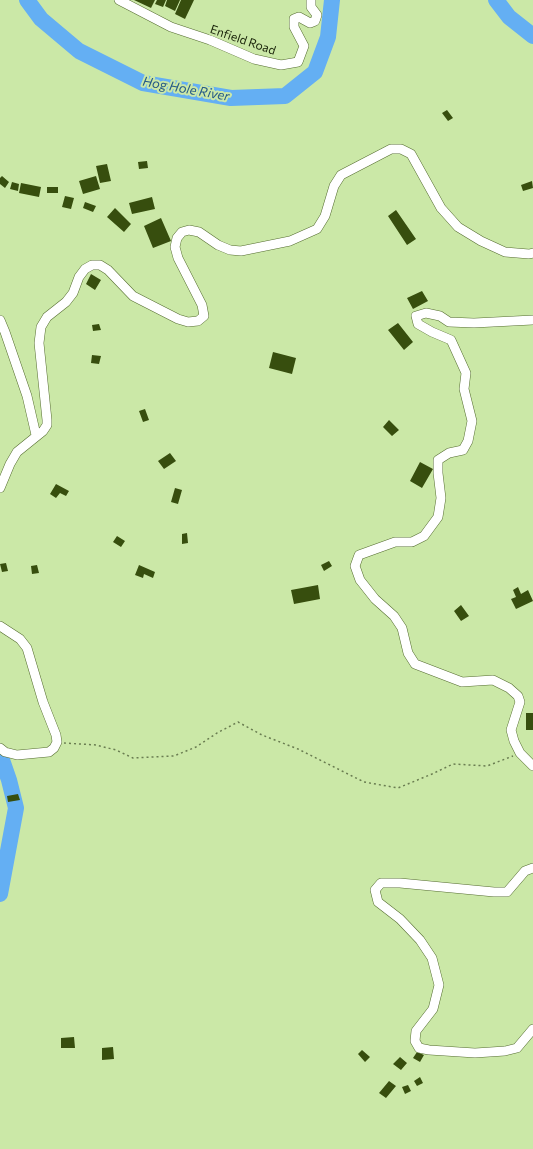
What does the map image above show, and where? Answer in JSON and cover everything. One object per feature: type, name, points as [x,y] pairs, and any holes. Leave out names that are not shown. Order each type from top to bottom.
[{"type":"street","name":"Enfield Road","points":[[120,0],[171,27],[210,40],[254,59],[281,65],[298,62],[304,46],[294,27],[294,19],[299,17],[310,23],[315,21],[317,15],[311,7],[310,0]]},
{"type":"street","points":[[0,488],[10,464],[17,452],[36,435],[43,431],[47,425],[39,343],[41,327],[47,317],[66,302],[73,293],[79,277],[85,269],[92,265],[100,266],[108,270],[133,296],[178,319],[188,322],[198,321],[204,316],[202,304],[178,258],[175,247],[176,238],[182,232],[189,230],[199,232],[218,245],[230,250],[241,251],[290,242],[316,229],[325,216],[334,186],[341,175],[391,150],[401,149],[411,154],[441,208],[458,227],[481,241],[505,252],[533,253]]},
{"type":"street","points":[[533,320],[474,323],[449,322],[440,316],[426,313],[416,316],[418,324],[451,340],[466,373],[464,389],[472,421],[468,441],[463,450],[449,453],[438,460],[441,498],[438,517],[424,536],[412,542],[395,542],[359,555],[355,566],[360,580],[375,599],[394,616],[402,628],[408,653],[415,664],[462,682],[494,680],[509,688],[518,696],[520,702],[511,730],[514,741],[520,753],[533,766]]},
{"type":"street","points":[[0,320],[27,396],[36,435]]},
{"type":"street","points":[[0,626],[20,639],[27,648],[43,702],[56,735],[54,748],[49,752],[17,755],[5,752],[0,748]]},
{"type":"street","points":[[533,868],[525,871],[507,892],[400,883],[381,883],[375,890],[378,902],[400,918],[420,940],[432,958],[439,985],[433,1009],[416,1031],[415,1041],[419,1048],[475,1053],[505,1051],[517,1048],[533,1029]]},
{"type":"path","points":[[56,742],[96,745],[116,750],[133,758],[174,756],[196,747],[217,733],[238,722],[262,735],[305,752],[364,782],[398,788],[453,764],[487,766],[520,753]]},
{"type":"building","points":[[134,0],[155,0],[151,8]]},
{"type":"building","points":[[157,0],[166,0],[163,7],[155,4]]},
{"type":"building","points":[[167,0],[180,0],[175,11],[165,6]]},
{"type":"building","points":[[181,0],[194,0],[185,19],[175,14]]},
{"type":"building","points":[[447,110],[453,118],[448,121],[442,113]]},
{"type":"building","points":[[147,161],[148,168],[139,169],[138,162]]},
{"type":"building","points":[[107,164],[111,181],[100,183],[96,166]]},
{"type":"building","points":[[2,176],[9,182],[5,188],[0,184],[0,178]]},
{"type":"building","points":[[96,176],[100,189],[83,194],[79,181]]},
{"type":"building","points":[[532,181],[533,188],[523,191],[521,185]]},
{"type":"building","points":[[12,182],[19,184],[18,191],[10,189]]},
{"type":"building","points":[[21,183],[41,187],[39,197],[19,193]]},
{"type":"building","points":[[47,187],[58,187],[58,193],[47,193]]},
{"type":"building","points":[[65,196],[74,198],[71,209],[62,207]]},
{"type":"building","points":[[152,197],[155,209],[132,214],[129,203]]},
{"type":"building","points":[[85,202],[96,206],[93,212],[83,208]]},
{"type":"building","points":[[115,208],[131,224],[124,232],[107,217]]},
{"type":"building","points":[[396,210],[416,239],[407,245],[388,216]]},
{"type":"building","points":[[161,218],[171,241],[153,248],[144,226]]},
{"type":"building","points":[[91,274],[101,280],[95,290],[86,284]]},
{"type":"building","points":[[422,291],[428,301],[413,309],[407,298]]},
{"type":"building","points":[[398,323],[413,342],[404,350],[388,330]]},
{"type":"building","points":[[99,324],[101,330],[93,331],[92,325]]},
{"type":"building","points":[[273,352],[296,358],[292,374],[269,368]]},
{"type":"building","points":[[92,355],[101,356],[99,364],[91,363]]},
{"type":"building","points":[[145,409],[149,420],[143,422],[139,411]]},
{"type":"building","points":[[389,420],[399,430],[392,436],[383,427]]},
{"type":"building","points":[[170,453],[176,461],[164,469],[158,461]]},
{"type":"building","points":[[420,462],[433,469],[422,488],[410,481]]},
{"type":"building","points":[[56,484],[69,491],[66,496],[60,493],[56,498],[50,494]]},
{"type":"building","points":[[175,488],[182,490],[178,504],[171,502]]},
{"type":"building","points":[[187,533],[188,543],[182,544],[182,534]]},
{"type":"building","points":[[117,536],[125,541],[121,547],[113,542]]},
{"type":"building","points":[[329,561],[332,566],[324,571],[321,565]]},
{"type":"building","points":[[6,563],[8,571],[2,572],[0,564]]},
{"type":"building","points":[[37,565],[39,573],[32,574],[31,566]]},
{"type":"building","points":[[139,565],[155,572],[153,578],[144,574],[143,578],[135,575]]},
{"type":"building","points":[[318,585],[320,599],[294,604],[291,590]]},
{"type":"building","points":[[518,587],[521,594],[528,590],[533,601],[516,609],[511,599],[516,597],[513,590]]},
{"type":"building","points":[[461,605],[469,616],[461,621],[454,611]]},
{"type":"building","points":[[526,713],[533,713],[533,730],[526,730]]},
{"type":"building","points":[[18,794],[20,800],[8,802],[7,796]]},
{"type":"building","points":[[74,1037],[75,1048],[61,1048],[61,1038]]},
{"type":"building","points":[[113,1047],[114,1059],[102,1060],[102,1048]]},
{"type":"building","points":[[362,1050],[370,1057],[365,1062],[358,1054]]},
{"type":"building","points":[[417,1052],[424,1055],[420,1062],[413,1058]]},
{"type":"building","points":[[400,1057],[407,1063],[401,1070],[393,1064]]},
{"type":"building","points":[[420,1077],[423,1083],[417,1086],[414,1081]]},
{"type":"building","points":[[389,1081],[396,1086],[386,1098],[379,1093]]},
{"type":"building","points":[[408,1085],[411,1091],[405,1094],[402,1087]]},
{"type":"waterway","name":"Hog Hole River","points":[[27,0],[41,19],[79,51],[143,83],[231,98],[285,96],[315,72],[328,37],[332,0]]},
{"type":"waterway","name":"Hog Hole River","points":[[496,0],[509,17],[533,36]]},
{"type":"waterway","points":[[0,754],[9,780],[16,808],[0,894]]}]
